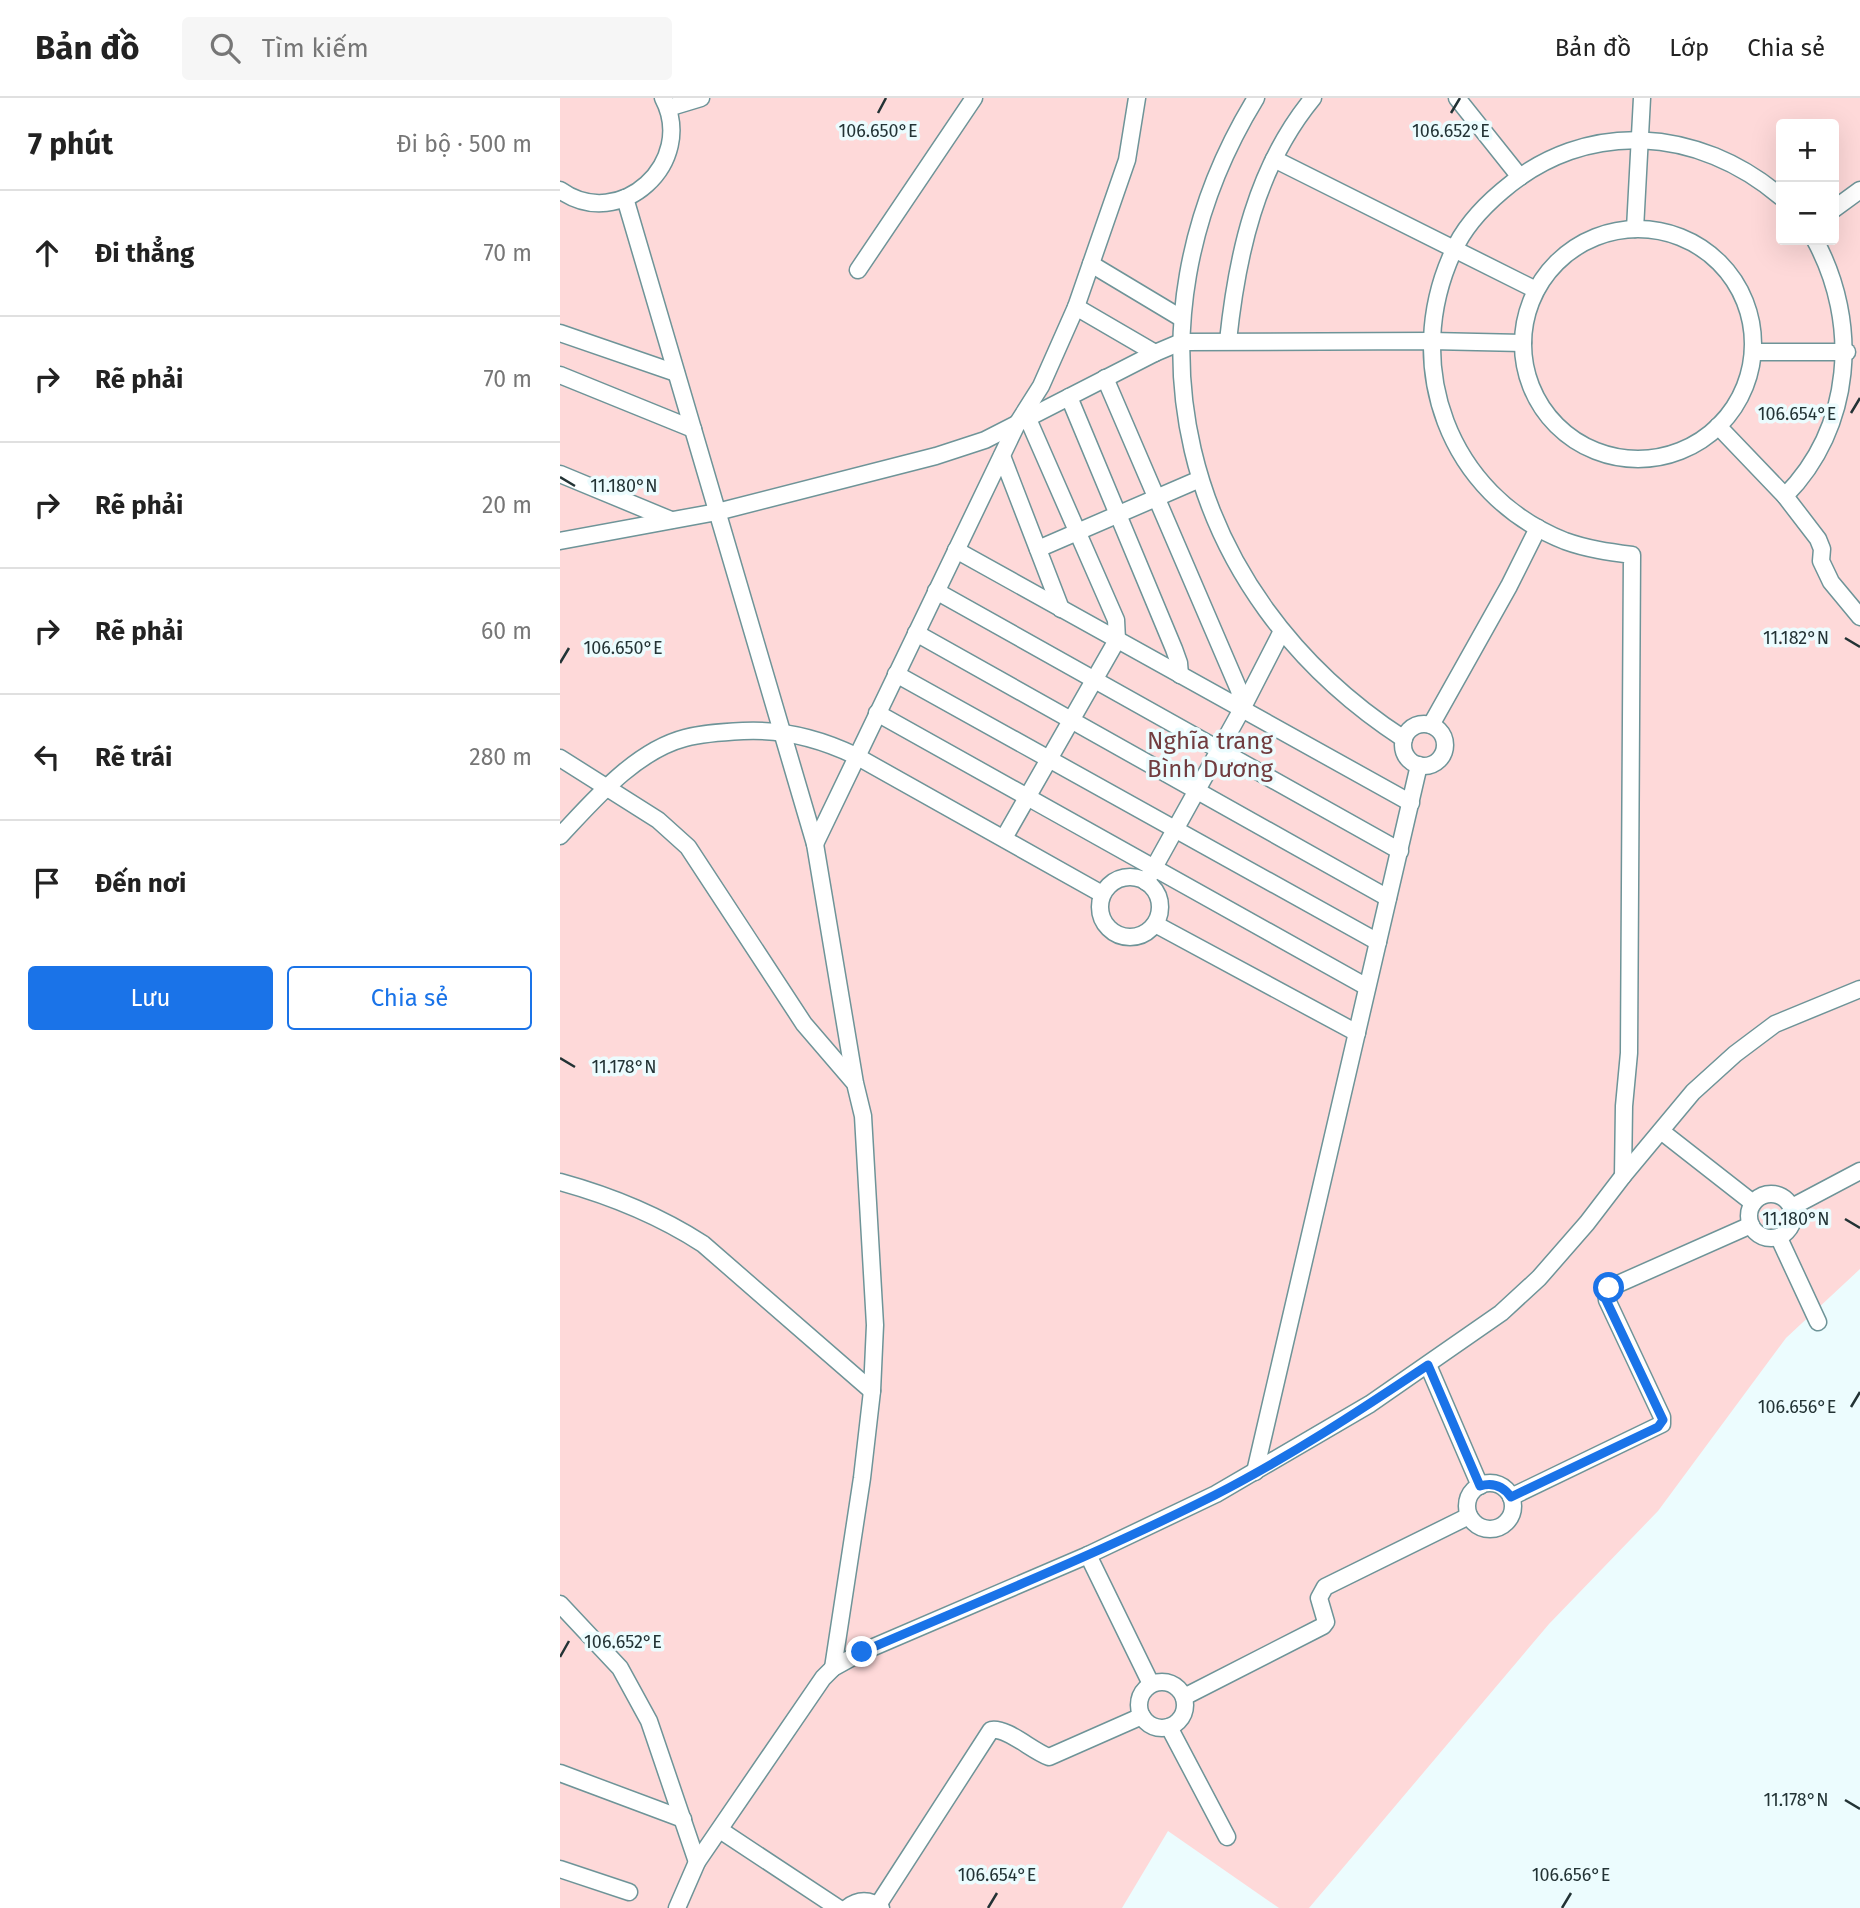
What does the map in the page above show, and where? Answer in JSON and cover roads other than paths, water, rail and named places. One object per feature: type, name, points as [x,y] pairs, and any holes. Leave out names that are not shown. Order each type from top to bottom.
[{"type":"street","points":[[560,190],[583,201],[604,203],[625,198],[644,188],[659,171],[669,151],[672,129],[665,103],[701,98]]},
{"type":"street","points":[[858,270],[974,98]]},
{"type":"street","points":[[814,844],[1002,456],[1041,386],[1076,307],[1127,160],[1137,98]]},
{"type":"street","points":[[1256,98],[1224,156],[1207,197],[1192,250],[1181,318],[1186,413],[1200,479],[1237,565],[1282,631],[1314,668],[1338,690],[1404,739]]},
{"type":"street","points":[[1228,341],[1234,284],[1249,220],[1273,159],[1288,131],[1312,98]]},
{"type":"street","points":[[1457,98],[1520,177]]},
{"type":"street","points":[[1635,229],[1642,98]]},
{"type":"street","points":[[1623,1176],[1623,1106],[1629,1053],[1632,555],[1586,548],[1538,528],[1510,510],[1466,463],[1455,444],[1437,394],[1431,362],[1437,296],[1454,250],[1485,207],[1520,177],[1570,151],[1592,145],[1641,139],[1683,145],[1726,160],[1776,193]]},
{"type":"street","points":[[1273,159],[1536,290]]},
{"type":"street","points":[[1839,205],[1860,190]]},
{"type":"street","points":[[625,198],[814,844],[863,1116],[874,1311],[872,1391],[862,1478],[833,1668]]},
{"type":"street","points":[[1635,229],[1664,232],[1679,237],[1708,253],[1720,264],[1746,305],[1753,352],[1745,386],[1734,407],[1718,426],[1692,445],[1661,456],[1628,458],[1597,450],[1568,434],[1545,411],[1530,382],[1523,343],[1526,317],[1536,290],[1558,261],[1584,242],[1615,231],[1635,229]]},
{"type":"street","points":[[1784,496],[1807,470],[1830,430],[1843,387],[1847,352],[1845,318],[1833,274],[1818,245]]},
{"type":"street","points":[[1091,264],[1181,318]]},
{"type":"street","points":[[1076,307],[1155,353]]},
{"type":"street","points":[[560,333],[676,373]]},
{"type":"street","points":[[560,541],[717,512],[936,456],[985,440],[1181,342],[1523,343]]},
{"type":"street","points":[[1753,352],[1847,352]]},
{"type":"street","points":[[560,374],[693,429]]},
{"type":"street","points":[[1105,379],[1239,690],[1242,709]]},
{"type":"street","points":[[1069,397],[1174,649],[1180,675]]},
{"type":"street","points":[[1004,838],[1117,640],[1116,620],[1078,532],[1023,421]]},
{"type":"street","points":[[1718,426],[1784,496],[1818,539],[1822,549],[1821,561],[1831,582],[1860,617]]},
{"type":"street","points":[[1002,456],[1062,609]]},
{"type":"street","points":[[560,474],[671,521]]},
{"type":"street","points":[[1038,549],[1200,479]]},
{"type":"street","points":[[1431,725],[1503,597],[1538,528]]},
{"type":"street","points":[[956,550],[1410,803]]},
{"type":"street","points":[[936,592],[1399,851]]},
{"type":"street","points":[[1150,875],[1159,900],[1159,916],[1155,924],[1149,931],[1133,937],[1115,933],[1108,928],[1100,912],[1102,894],[1121,878],[1150,875],[1282,631]]},
{"type":"street","points":[[916,633],[1388,898]]},
{"type":"street","points":[[896,674],[1378,942]]},
{"type":"street","points":[[877,713],[1028,798],[1150,875],[1367,987]]},
{"type":"street","points":[[1431,725],[1444,739],[1444,752],[1435,763],[1419,765],[1405,754],[1404,739],[1413,727],[1431,725]]},
{"type":"street","points":[[560,836],[606,787],[657,751],[682,738],[714,732],[783,732],[826,743],[856,756],[1102,894]]},
{"type":"street","points":[[560,758],[658,820],[688,846],[804,1024],[855,1083]]},
{"type":"street","points":[[1255,1472],[1419,765]]},
{"type":"street","points":[[1155,924],[1357,1033]]},
{"type":"street","points":[[677,1908],[697,1862],[822,1678],[833,1668],[862,1652],[1088,1555],[1216,1494],[1370,1404],[1501,1313],[1539,1278],[1693,1092],[1735,1054],[1775,1024],[1860,989]]},
{"type":"street","points":[[1661,1131],[1753,1203]]},
{"type":"street","points":[[1792,1207],[1860,1171]]},
{"type":"street","points":[[560,1182],[606,1195],[673,1224],[703,1244],[872,1391]]},
{"type":"street","points":[[1776,1194],[1788,1201],[1792,1207],[1791,1227],[1779,1238],[1760,1236],[1751,1225],[1750,1209],[1762,1195],[1776,1194]]},
{"type":"street","points":[[1511,1497],[1661,1424],[1662,1417],[1606,1300],[1609,1288],[1751,1225]]},
{"type":"street","points":[[1779,1238],[1818,1322]]},
{"type":"street","points":[[1428,1365],[1480,1486]]},
{"type":"street","points":[[1480,1486],[1501,1486],[1511,1497],[1513,1504],[1510,1518],[1499,1527],[1479,1527],[1469,1516],[1467,1509],[1470,1495],[1480,1486]]},
{"type":"street","points":[[1184,1697],[1323,1626],[1326,1616],[1319,1598],[1325,1587],[1469,1516]]},
{"type":"street","points":[[1088,1555],[1151,1684]]},
{"type":"street","points":[[560,1604],[620,1668],[649,1721],[697,1862]]},
{"type":"street","points":[[1167,1682],[1179,1689],[1184,1697],[1185,1709],[1176,1724],[1169,1727],[1151,1725],[1142,1716],[1139,1700],[1151,1684],[1167,1682]]},
{"type":"street","points":[[847,1908],[862,1901],[879,1907],[991,1730],[1000,1730],[1040,1754],[1049,1756],[1142,1716]]},
{"type":"street","points":[[1169,1727],[1227,1837]]},
{"type":"street","points":[[560,1773],[683,1819]]},
{"type":"street","points":[[720,1830],[838,1908]]},
{"type":"street","points":[[560,1869],[629,1892]]},
{"type":"park label","name":"Nghĩa trang Bình Dương","points":[[1210,755]]}]
